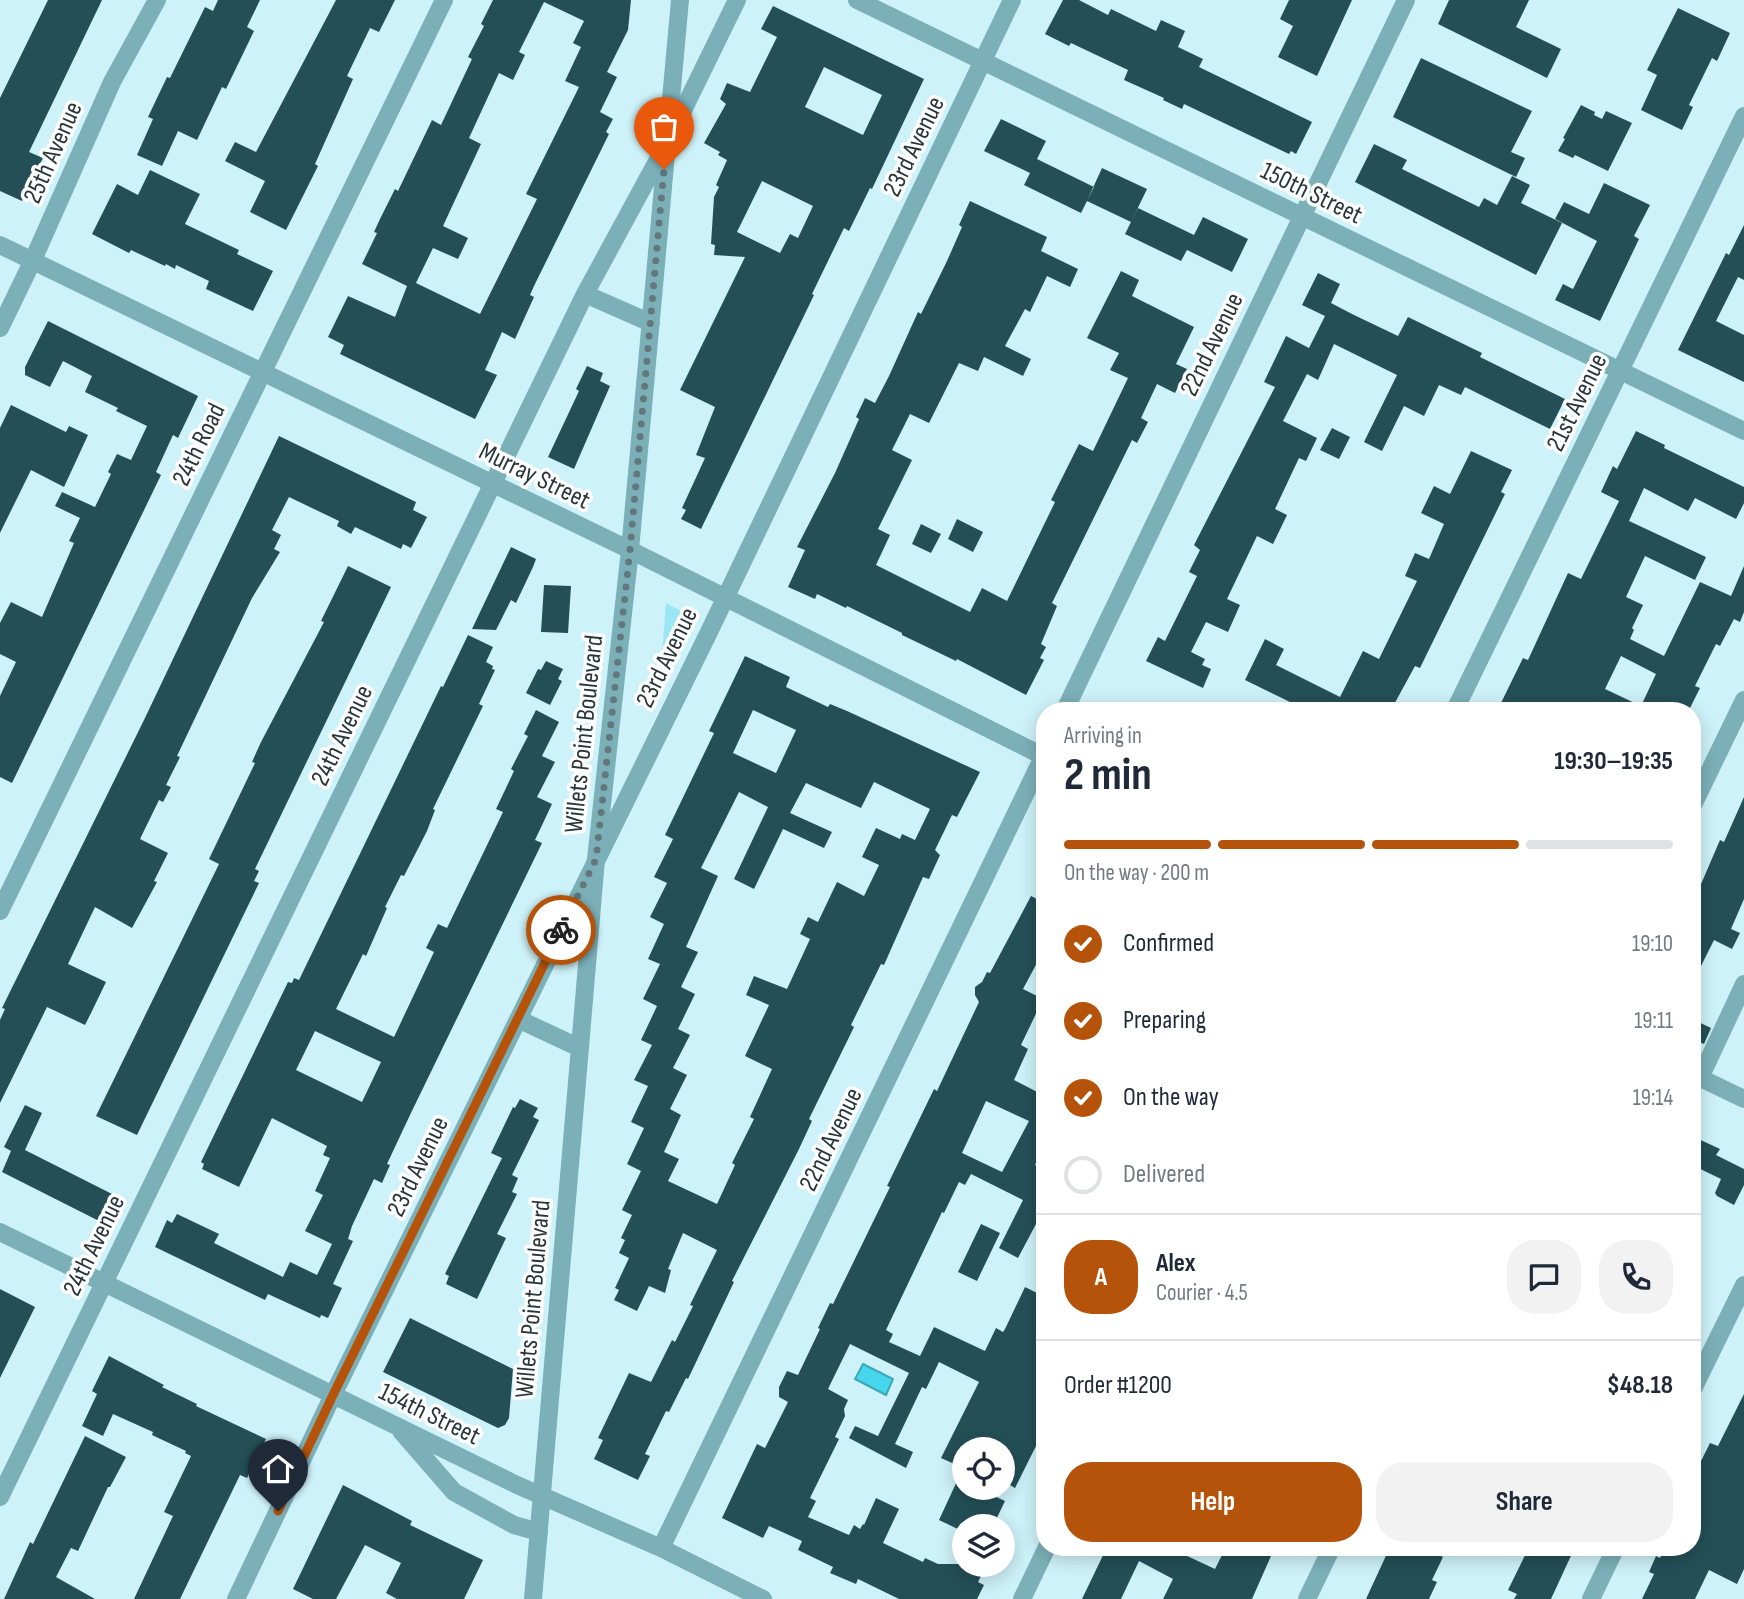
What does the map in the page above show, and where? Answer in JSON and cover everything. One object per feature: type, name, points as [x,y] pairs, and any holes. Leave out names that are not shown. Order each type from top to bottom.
[{"type":"street","name":"25th Avenue","points":[[0,328],[112,82],[157,0]]},
{"type":"street","name":"24th Road","points":[[0,911],[443,0]]},
{"type":"street","name":"Willets Point Boulevard","points":[[533,1599],[596,859],[630,550],[680,0]]},
{"type":"street","name":"24th Avenue","points":[[0,1497],[585,294],[667,143],[737,0]]},
{"type":"street","name":"150th Street","points":[[857,0],[1744,431]]},
{"type":"street","name":"23rd Avenue","points":[[236,1599],[1012,0]]},
{"type":"street","name":"22nd Avenue","points":[[1069,702],[1406,0]]},
{"type":"street","name":"21st Avenue","points":[[1459,702],[1744,116]]},
{"type":"street","name":"Murray Street","points":[[0,244],[630,550],[1036,751]]},
{"type":"street","points":[[585,294],[651,323]]},
{"type":"street","points":[[1701,788],[1744,700]]},
{"type":"street","name":"22nd Avenue","points":[[661,1548],[1036,772]]},
{"type":"street","points":[[1701,1066],[1744,984]]},
{"type":"street","points":[[518,1019],[580,1048]]},
{"type":"street","points":[[1701,1078],[1744,1099]]},
{"type":"street","name":"154th Street","points":[[0,1232],[542,1496],[661,1548],[763,1599]]},
{"type":"street","points":[[1701,1373],[1744,1285]]},
{"type":"street","points":[[396,1425],[454,1492],[514,1525],[539,1532]]},
{"type":"street","points":[[1022,1599],[1043,1556]]},
{"type":"street","points":[[1307,1599],[1328,1556]]},
{"type":"street","points":[[1591,1599],[1612,1556]]},
{"type":"shaded area","points":[[666,603],[692,617],[660,679]]},
{"type":"shaded area","points":[[863,1364],[893,1379],[886,1395],[855,1379]]},
{"type":"building","points":[[48,0],[102,0],[29,152],[43,158],[22,201],[0,191],[0,98]]},
{"type":"building","points":[[218,0],[260,0],[247,27],[254,31],[226,89],[222,87],[197,140],[178,131],[162,166],[137,155],[153,119],[148,117],[205,7],[213,11]]},
{"type":"building","points":[[336,0],[395,0],[379,32],[370,28],[347,76],[353,79],[315,164],[318,166],[286,230],[250,212],[265,181],[225,161],[235,142],[256,152]]},
{"type":"building","points":[[493,0],[631,0],[628,30],[607,72],[617,77],[600,112],[613,119],[606,132],[609,134],[534,286],[530,295],[534,297],[515,339],[502,332],[485,370],[497,375],[475,419],[340,354],[344,345],[328,337],[348,296],[395,317],[407,286],[362,264],[377,233],[374,232],[380,219],[395,189],[398,191],[432,120],[441,125],[472,59],[468,57],[484,26],[481,24]],"holes":[[[544,2],[584,21],[573,43],[581,47],[565,81],[579,87],[526,194],[537,199],[480,314],[416,283],[433,248],[458,259],[468,238],[443,226],[481,144],[469,138],[499,73],[513,80],[525,55],[519,52]]]},
{"type":"building","points":[[1063,0],[1079,0],[1108,15],[1111,9],[1156,31],[1161,20],[1185,31],[1178,47],[1203,59],[1199,67],[1312,122],[1296,154],[1291,151],[1289,154],[1184,104],[1182,109],[1163,100],[1164,98],[1124,80],[1128,70],[1045,34]]},
{"type":"building","points":[[1289,0],[1352,0],[1317,76],[1278,57],[1293,26],[1280,19]]},
{"type":"building","points":[[1449,0],[1529,0],[1516,27],[1561,49],[1547,78],[1438,24]]},
{"type":"building","points":[[773,6],[924,79],[872,189],[870,188],[849,231],[844,228],[701,529],[681,519],[686,510],[682,508],[705,458],[696,455],[715,407],[680,390],[745,257],[714,255],[715,245],[711,244],[714,197],[727,160],[718,155],[720,152],[704,143],[726,104],[720,99],[727,83],[750,92],[777,37],[761,29]],"holes":[[[824,67],[882,95],[863,135],[805,107]],[[762,181],[813,206],[798,238],[790,234],[780,253],[737,232]]]},
{"type":"building","points":[[1678,8],[1730,33],[1717,61],[1712,58],[1689,105],[1693,107],[1682,130],[1641,110],[1657,75],[1647,70]]},
{"type":"building","points":[[1421,58],[1532,111],[1511,152],[1525,158],[1516,177],[1393,117]]},
{"type":"building","points":[[1581,105],[1602,119],[1606,111],[1632,123],[1608,171],[1575,155],[1573,158],[1558,151]]},
{"type":"building","points":[[1001,119],[1046,141],[1037,159],[1094,187],[1081,213],[1024,185],[1030,173],[984,151]]},
{"type":"building","points":[[1374,144],[1407,160],[1402,169],[1479,207],[1484,198],[1497,205],[1512,176],[1530,185],[1521,203],[1562,223],[1536,275],[1355,182]]},
{"type":"building","points":[[1102,168],[1147,189],[1131,222],[1087,201]]},
{"type":"building","points":[[150,170],[200,194],[185,224],[239,250],[237,254],[273,271],[253,311],[206,289],[209,281],[176,265],[175,269],[131,250],[129,253],[92,234],[117,184],[138,195]]},
{"type":"building","points":[[1604,183],[1650,205],[1634,236],[1639,239],[1600,321],[1555,300],[1563,284],[1573,289],[1597,241],[1555,219],[1564,202],[1589,214]]},
{"type":"building","points":[[970,201],[1047,237],[1041,251],[1078,269],[1070,287],[1047,276],[1030,312],[1025,309],[1005,346],[1031,359],[1023,376],[984,357],[978,371],[959,363],[929,423],[910,414],[892,450],[912,460],[878,529],[890,535],[876,565],[970,612],[982,588],[1007,601],[1055,502],[1051,500],[1079,444],[1093,451],[1128,378],[1110,370],[1119,353],[1087,338],[1121,271],[1139,280],[1132,296],[1194,327],[1176,364],[1187,369],[1175,393],[1157,384],[1141,418],[1148,422],[1137,443],[1132,440],[1052,603],[1057,606],[1041,644],[1046,647],[1040,658],[1044,660],[1026,695],[847,606],[846,608],[817,594],[815,599],[788,587],[805,550],[797,547],[835,473],[859,419],[856,417],[865,398],[875,403],[918,312],[921,314],[947,261]]},
{"type":"building","points":[[1138,208],[1194,235],[1203,217],[1248,239],[1232,272],[1187,250],[1181,261],[1125,234]]},
{"type":"building","points":[[1744,225],[1744,280],[1738,277],[1716,321],[1744,335],[1744,382],[1678,350],[1726,253],[1729,255]]},
{"type":"building","points":[[1318,273],[1340,284],[1331,303],[1354,315],[1398,336],[1408,317],[1482,353],[1480,357],[1565,399],[1550,429],[1465,387],[1461,395],[1439,385],[1424,416],[1404,406],[1382,451],[1364,442],[1397,375],[1334,344],[1318,380],[1307,374],[1283,421],[1317,438],[1306,461],[1299,458],[1275,509],[1287,515],[1273,544],[1257,536],[1227,599],[1240,605],[1228,632],[1206,622],[1191,652],[1205,659],[1202,665],[1211,669],[1203,688],[1146,661],[1158,637],[1165,641],[1197,576],[1189,572],[1200,550],[1194,545],[1275,387],[1264,382],[1286,336],[1309,348],[1325,316],[1302,305]]},
{"type":"building","points":[[48,321],[198,396],[178,438],[173,435],[156,472],[161,475],[12,783],[0,777],[0,696],[16,662],[0,654],[0,623],[11,602],[42,617],[74,543],[69,541],[80,518],[55,506],[62,492],[95,507],[111,474],[108,472],[117,454],[131,460],[147,426],[85,392],[92,376],[63,361],[50,387],[25,375],[25,367]]},
{"type":"building","points":[[587,366],[603,373],[600,381],[610,386],[574,469],[548,457],[579,391],[576,389]]},
{"type":"building","points":[[11,405],[66,432],[69,426],[88,435],[64,487],[31,470],[0,533],[0,428]]},
{"type":"building","points":[[1332,428],[1350,437],[1339,459],[1320,450]]},
{"type":"building","points":[[1636,431],[1665,445],[1664,448],[1744,487],[1744,503],[1736,519],[1695,498],[1688,511],[1644,488],[1629,521],[1706,557],[1695,580],[1645,556],[1626,597],[1643,605],[1630,639],[1664,656],[1700,582],[1731,596],[1744,566],[1744,612],[1740,622],[1734,619],[1720,646],[1716,644],[1695,686],[1700,688],[1693,702],[1643,702],[1656,674],[1621,656],[1605,689],[1633,702],[1501,702],[1523,658],[1528,660],[1568,573],[1581,579],[1619,501],[1601,492],[1613,466],[1617,469]]},
{"type":"building","points":[[279,436],[416,502],[413,510],[427,517],[411,548],[403,544],[401,549],[355,527],[351,534],[337,526],[339,521],[289,497],[272,530],[281,535],[274,549],[280,552],[252,598],[177,756],[180,757],[166,785],[171,787],[163,802],[159,800],[140,839],[168,853],[154,881],[157,882],[132,928],[95,907],[68,964],[106,982],[92,1011],[85,1025],[47,1007],[0,1103],[0,1020],[5,1009],[2,1008],[144,720]]},
{"type":"building","points":[[1471,451],[1512,470],[1501,492],[1505,494],[1420,668],[1415,666],[1395,702],[1290,702],[1245,680],[1265,639],[1284,649],[1276,665],[1340,697],[1363,651],[1379,659],[1417,581],[1405,576],[1415,553],[1429,559],[1444,524],[1421,513],[1434,486],[1450,494]]},
{"type":"building","points":[[957,519],[983,532],[973,552],[948,539]]},
{"type":"building","points":[[921,524],[941,534],[931,553],[912,544]]},
{"type":"building","points":[[511,547],[536,559],[516,603],[511,600],[496,630],[472,629]]},
{"type":"building","points":[[348,566],[391,587],[255,869],[259,871],[254,881],[259,883],[137,1135],[96,1116],[219,864],[209,859],[255,763],[252,762],[261,742],[324,622],[321,621]]},
{"type":"building","points":[[544,585],[571,586],[568,633],[541,632]]},
{"type":"building","points":[[468,635],[493,647],[486,662],[495,670],[479,704],[483,706],[433,809],[435,810],[427,831],[404,876],[401,875],[366,956],[363,954],[336,1009],[394,1037],[434,952],[426,948],[438,924],[447,928],[503,812],[496,809],[514,771],[511,769],[528,736],[524,734],[536,710],[559,722],[542,756],[555,762],[537,797],[552,804],[535,840],[542,843],[410,1115],[387,1164],[390,1165],[382,1183],[374,1179],[352,1226],[348,1239],[353,1241],[333,1284],[342,1288],[328,1318],[321,1315],[320,1318],[268,1294],[265,1300],[155,1247],[167,1220],[172,1223],[177,1214],[219,1234],[214,1243],[283,1277],[290,1262],[317,1275],[332,1244],[305,1231],[323,1195],[315,1191],[330,1158],[323,1155],[327,1146],[272,1118],[239,1187],[202,1169],[204,1164],[201,1162],[288,982],[292,983],[294,978],[299,980],[441,686],[443,687]],"holes":[[[315,1031],[381,1062],[362,1102],[296,1070]]]},
{"type":"building","points":[[745,656],[790,677],[786,687],[828,707],[830,704],[847,711],[980,772],[957,817],[952,815],[935,850],[940,855],[929,879],[923,877],[884,965],[881,964],[851,1025],[854,1027],[809,1119],[812,1121],[799,1149],[732,1281],[734,1282],[688,1379],[686,1378],[669,1412],[666,1411],[645,1454],[650,1456],[638,1480],[594,1459],[603,1440],[598,1438],[629,1373],[651,1382],[693,1306],[690,1305],[717,1250],[683,1233],[668,1269],[671,1270],[665,1293],[649,1286],[637,1311],[614,1300],[619,1290],[615,1288],[629,1258],[619,1253],[625,1240],[621,1238],[632,1215],[622,1210],[641,1171],[627,1164],[644,1128],[631,1122],[648,1086],[634,1080],[652,1045],[641,1040],[657,1006],[643,999],[660,964],[648,959],[664,924],[650,917],[667,883],[654,877],[673,839],[665,835],[714,733],[709,731]],"holes":[[[753,710],[796,730],[776,773],[733,753]],[[874,782],[930,809],[915,840],[902,834],[900,839],[876,828],[862,857],[879,865],[864,896],[837,882],[818,922],[808,917],[800,934],[810,939],[787,989],[754,976],[746,995],[769,1005],[745,1056],[772,1069],[750,1117],[754,1119],[732,1163],[735,1165],[717,1204],[668,1181],[679,1159],[664,1152],[681,1115],[670,1109],[687,1075],[673,1068],[690,1035],[678,1029],[695,994],[681,987],[698,952],[686,947],[718,876],[701,868],[739,792],[768,807],[734,879],[754,889],[783,829],[824,848],[832,832],[790,813],[806,783],[861,808]]]},
{"type":"building","points":[[546,661],[563,669],[558,679],[562,681],[550,705],[526,693],[538,669],[541,670]]},
{"type":"building","points":[[1744,797],[1744,899],[1731,929],[1740,933],[1732,949],[1714,940],[1701,966],[1701,884],[1720,840],[1724,842]]},
{"type":"building","points":[[1031,896],[1036,898],[1036,965],[1023,989],[1036,996],[1036,1014],[1021,1045],[1028,1049],[1014,1080],[1036,1091],[1036,1224],[1018,1258],[999,1248],[1023,1200],[971,1174],[965,1185],[959,1182],[886,1330],[893,1334],[889,1342],[920,1356],[934,1327],[985,1351],[996,1328],[1003,1332],[1005,1329],[1025,1287],[1036,1292],[1036,1446],[1015,1488],[1015,1437],[952,1437],[952,1463],[941,1458],[979,1382],[939,1362],[926,1389],[922,1387],[895,1444],[913,1452],[906,1468],[849,1438],[855,1426],[878,1436],[909,1373],[850,1344],[828,1389],[848,1400],[844,1409],[845,1416],[835,1437],[839,1439],[810,1498],[816,1501],[808,1517],[849,1535],[854,1525],[860,1529],[864,1525],[876,1498],[899,1509],[883,1543],[923,1562],[925,1558],[938,1564],[952,1564],[952,1577],[980,1577],[978,1582],[984,1585],[977,1599],[899,1599],[858,1579],[856,1584],[830,1573],[833,1567],[798,1550],[802,1541],[769,1526],[763,1538],[722,1518],[757,1444],[765,1448],[788,1402],[779,1397],[779,1387],[787,1371],[798,1375],[830,1303],[833,1304],[890,1187],[887,1186],[934,1089],[937,1091],[979,1002],[975,987],[982,982],[987,972],[990,973]],"holes":[[[986,1101],[1029,1121],[1002,1172],[962,1153]]]},
{"type":"building","points":[[1701,1023],[1711,1028],[1704,1044],[1701,1043]]},
{"type":"building","points":[[520,1099],[538,1108],[533,1117],[539,1120],[512,1175],[518,1178],[512,1192],[517,1194],[497,1234],[506,1238],[477,1299],[446,1284],[449,1276],[445,1274],[502,1158],[491,1153],[513,1107],[515,1108]]},
{"type":"building","points":[[25,1105],[42,1113],[25,1150],[114,1195],[101,1222],[2,1172],[11,1151],[4,1147]]},
{"type":"building","points":[[1701,1140],[1720,1149],[1716,1155],[1744,1169],[1744,1185],[1734,1205],[1715,1193],[1721,1179],[1701,1169]]},
{"type":"building","points":[[981,1224],[1000,1233],[977,1281],[958,1272]]},
{"type":"building","points":[[0,1289],[35,1307],[0,1378]]},
{"type":"building","points":[[410,1318],[513,1369],[509,1418],[505,1425],[498,1428],[383,1372]]},
{"type":"building","points":[[109,1356],[164,1385],[162,1387],[197,1404],[196,1406],[266,1439],[247,1478],[240,1475],[180,1599],[134,1599],[173,1516],[164,1512],[191,1456],[152,1435],[153,1432],[113,1414],[103,1436],[82,1426],[97,1394],[92,1391]]},
{"type":"building","points":[[1744,1394],[1744,1569],[1737,1584],[1709,1570],[1695,1599],[1642,1599],[1654,1574],[1649,1572],[1656,1556],[1701,1556],[1701,1461],[1710,1443],[1718,1446]]},
{"type":"building","points":[[85,1436],[126,1457],[108,1487],[78,1551],[71,1548],[56,1577],[95,1599],[4,1599],[30,1542],[33,1544]]},
{"type":"building","points":[[343,1485],[412,1521],[410,1525],[483,1560],[464,1599],[397,1599],[386,1593],[401,1563],[365,1545],[336,1599],[313,1599],[293,1589]]},
{"type":"building","points":[[952,1492],[952,1500],[1005,1501],[999,1514],[952,1514],[952,1526],[939,1520]]},
{"type":"building","points":[[1103,1556],[1187,1556],[1215,1569],[1222,1556],[1271,1556],[1252,1599],[1163,1599],[1173,1579],[1139,1561],[1121,1599],[1082,1599]]},
{"type":"building","points":[[1386,1556],[1443,1557],[1432,1580],[1437,1582],[1429,1599],[1366,1599]]},
{"type":"building","points":[[1525,1556],[1571,1556],[1551,1599],[1514,1599],[1517,1594],[1508,1590]]},
{"type":"way so far","points":[[561,930],[596,859],[630,550],[664,169]]},
{"type":"route","points":[[278,1511],[561,930]]}]
